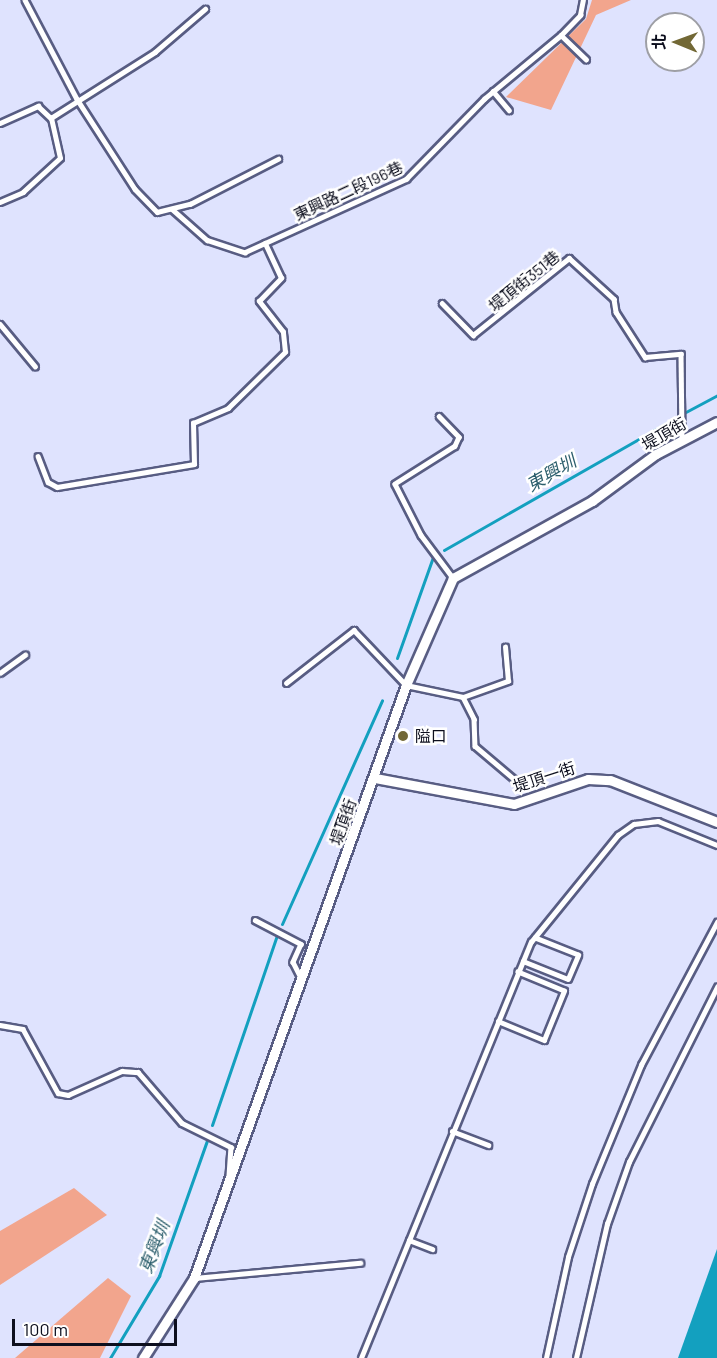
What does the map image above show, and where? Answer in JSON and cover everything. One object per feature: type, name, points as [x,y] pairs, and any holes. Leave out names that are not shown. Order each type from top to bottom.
[{"type":"street","name":"堤頂街","points":[[143,1358],[194,1278],[375,778],[406,685],[453,578],[592,501],[682,440],[717,422]]},
{"type":"street","name":"堤頂一街","points":[[375,778],[514,804],[588,779],[610,780],[717,822]]},
{"type":"lane","name":"東興路二段196巷","points":[[25,0],[77,99],[135,189],[157,212],[172,209],[207,240],[245,252],[406,179],[493,92],[561,35],[580,15],[583,0]]},
{"type":"lane","points":[[51,118],[77,99],[155,52],[205,9]]},
{"type":"lane","points":[[561,35],[586,59]]},
{"type":"lane","points":[[493,92],[509,110]]},
{"type":"lane","points":[[0,123],[38,106],[51,118],[60,159],[23,192],[0,202]]},
{"type":"lane","points":[[172,209],[278,159]]},
{"type":"lane","points":[[38,456],[48,482],[57,487],[194,464],[193,423],[235,402],[285,352],[283,332],[259,301],[281,278],[265,244]]},
{"type":"lane","name":"堤頂街351巷","points":[[442,303],[473,335],[569,258],[614,299],[616,312],[645,357],[681,354],[682,440]]},
{"type":"lane","points":[[0,324],[35,366]]},
{"type":"lane","points":[[439,416],[459,437],[455,446],[395,484],[421,535],[453,578]]},
{"type":"lane","points":[[286,682],[354,630],[406,685],[463,698],[508,681],[506,647]]},
{"type":"lane","points":[[0,673],[25,655]]},
{"type":"lane","points":[[463,698],[474,719],[475,746],[514,779]]},
{"type":"lane","points":[[361,1358],[452,1131],[518,972],[535,938],[618,835],[634,824],[658,821],[717,845]]},
{"type":"lane","points":[[255,920],[301,944],[293,962],[302,980]]},
{"type":"lane","points":[[546,1358],[568,1257],[592,1184],[641,1065],[717,922]]},
{"type":"lane","points":[[523,961],[568,979],[578,955],[535,938]]},
{"type":"lane","points":[[498,1021],[544,1040],[564,991],[518,972]]},
{"type":"lane","points":[[576,1358],[607,1224],[629,1162],[717,987]]},
{"type":"lane","points":[[0,1025],[23,1029],[58,1093],[68,1095],[122,1071],[138,1072],[182,1123],[231,1147],[226,1172],[231,1180]]},
{"type":"lane","points":[[452,1131],[488,1145]]},
{"type":"lane","points":[[409,1240],[432,1250]]},
{"type":"lane","points":[[194,1278],[360,1263]]},
{"type":"shaded area","points":[[592,0],[631,0],[596,15],[551,110],[506,97],[586,19]]},
{"type":"shaded area","points":[[74,1188],[107,1215],[0,1285],[0,1231]]},
{"type":"shaded area","points":[[108,1278],[131,1296],[100,1358],[15,1358]]},
{"type":"water","points":[[717,1249],[717,1358],[678,1358]]},
{"type":"waterway","name":"東興圳","points":[[682,414],[717,395]]},
{"type":"waterway","name":"東興圳","points":[[444,550],[672,420]]},
{"type":"waterway","name":"東興圳","points":[[397,658],[433,557]]},
{"type":"waterway","name":"東興圳","points":[[282,924],[382,700]]},
{"type":"waterway","name":"東興圳","points":[[212,1125],[277,935]]},
{"type":"waterway","name":"東興圳","points":[[110,1358],[159,1276],[208,1138]]},
{"type":"place","name":"隘口","points":[[403,736]]}]
